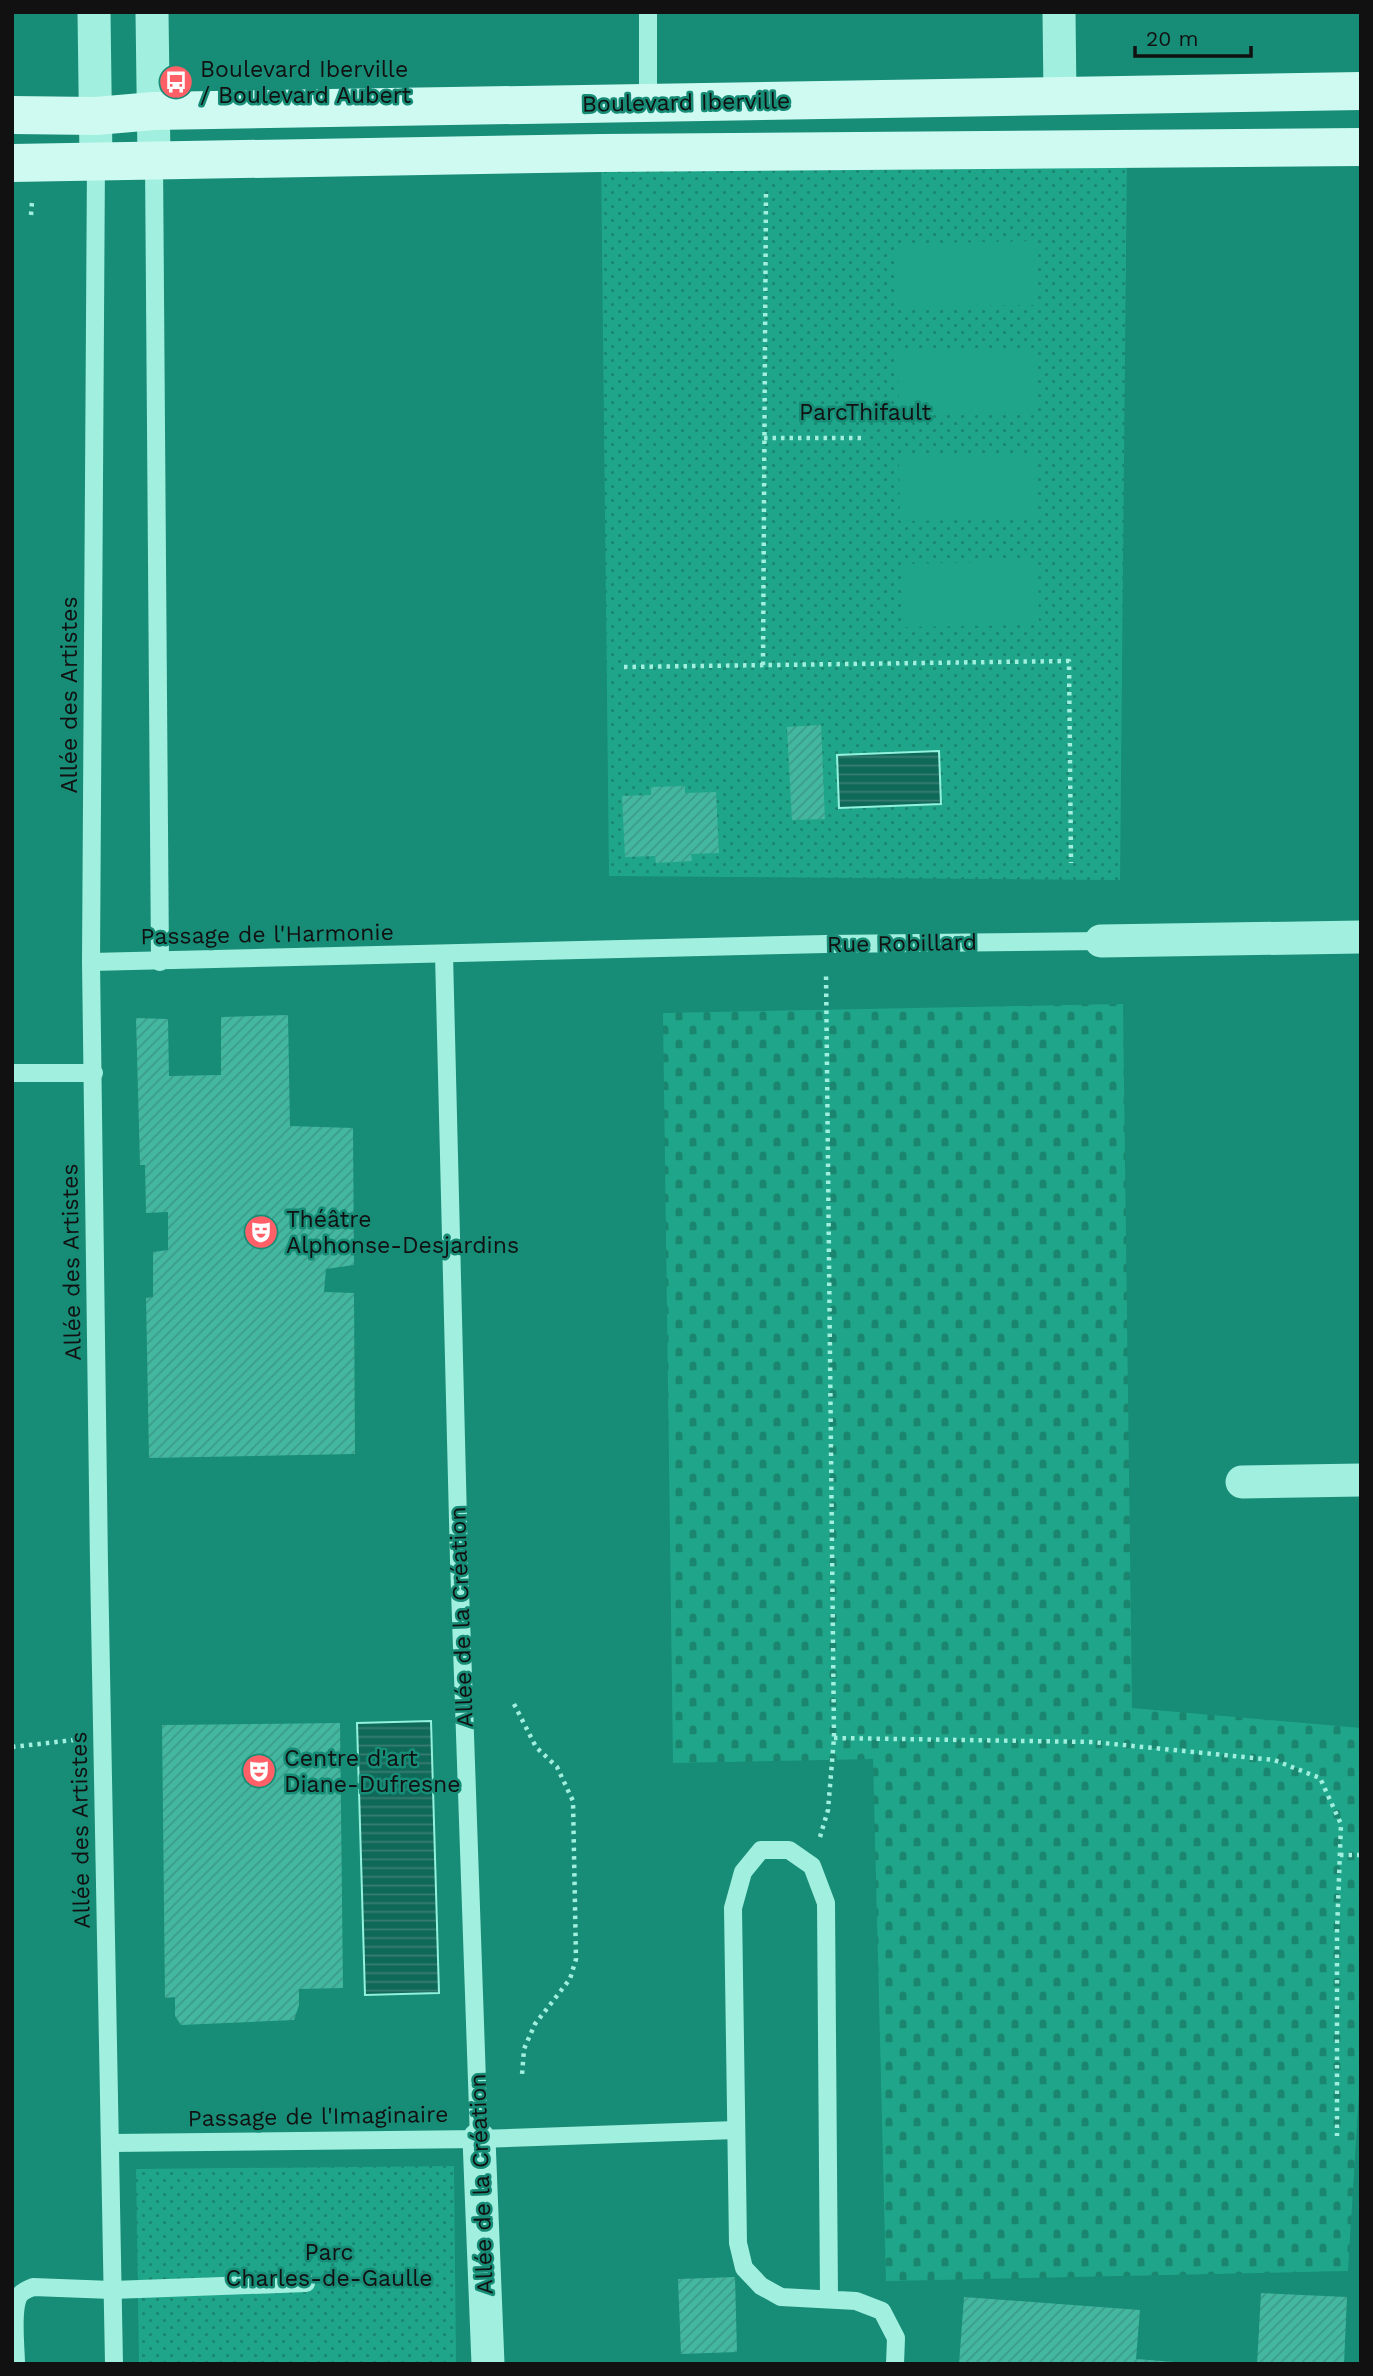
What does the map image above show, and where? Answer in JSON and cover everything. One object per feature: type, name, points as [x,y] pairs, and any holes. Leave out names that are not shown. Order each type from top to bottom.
[{"type":"street","points":[[94,12],[96,160]]},
{"type":"street","points":[[152,12],[154,160]]},
{"type":"street","points":[[1059,12],[1060,97]]},
{"type":"street","name":"Boulevard Iberville","points":[[12,115],[96,116],[154,111],[1361,91]]},
{"type":"street","points":[[648,102],[650,154]]},
{"type":"street","points":[[12,163],[1361,147]]},
{"type":"street","name":"Rue Robillard","points":[[1101,941],[1361,937]]},
{"type":"street","points":[[1241,1482],[1361,1480]]},
{"type":"street","name":"Allée de la Création","points":[[479,2138],[488,2364]]},
{"type":"lane","points":[[648,12],[648,102]]},
{"type":"lane","name":"Allée des Artistes","points":[[96,160],[91,962],[114,2364]]},
{"type":"lane","points":[[154,160],[160,962]]},
{"type":"lane","name":"Rue Robillard","points":[[444,954],[825,944],[1101,941]]},
{"type":"lane","name":"Passage de l'Harmonie","points":[[91,962],[444,954]]},
{"type":"lane","name":"Allée de la Création","points":[[444,954],[459,1575],[479,2138]]},
{"type":"lane","points":[[12,1073],[94,1073]]},
{"type":"lane","points":[[830,2298],[826,1903],[812,1867],[789,1850],[761,1850],[743,1872],[733,1908],[737,2243],[744,2267],[761,2286],[781,2297],[856,2301],[882,2311],[896,2338],[895,2364]]},
{"type":"lane","name":"Passage de l'Imaginaire","points":[[111,2143],[479,2138],[736,2130]]},
{"type":"lane","points":[[16,2364],[16,2311],[19,2297],[33,2287],[112,2290],[306,2283]]},
{"type":"path","points":[[762,665],[766,153]]},
{"type":"path","points":[[764,438],[862,438]]},
{"type":"path","points":[[624,667],[1069,661],[1071,863]]},
{"type":"path","points":[[812,1867],[828,1810],[834,1738],[825,944]]},
{"type":"path","points":[[514,1704],[536,1747],[557,1767],[573,1801],[576,1959],[570,1979],[535,2024],[524,2049],[522,2075]]},
{"type":"path","points":[[12,1747],[103,1736]]},
{"type":"path","points":[[834,1738],[1093,1742],[1274,1760],[1320,1778],[1341,1824],[1337,1932],[1337,2136]]},
{"type":"path","points":[[1340,1855],[1361,1855]]},
{"type":"green space","name":"ParcThifault","points":[[1127,148],[1120,880],[609,876],[601,153]]},
{"type":"green space","points":[[1034,241],[1035,305],[898,307],[897,244]]},
{"type":"green space","points":[[1035,348],[1036,412],[899,415],[898,350]]},
{"type":"green space","points":[[1036,455],[1037,519],[900,521],[899,457]]},
{"type":"green space","points":[[1038,561],[1039,625],[902,627],[901,564]]},
{"type":"green space","points":[[1123,1004],[1132,1708],[1361,1728],[1361,2058],[1348,2271],[886,2281],[873,1759],[673,1763],[663,1013]]},
{"type":"green space","name":"Parc Charles-de-Gaulle","points":[[454,2166],[456,2364],[139,2364],[136,2169]]},
{"type":"water","points":[[939,751],[941,804],[839,808],[837,755]]},
{"type":"water","points":[[431,1721],[439,1993],[365,1995],[357,1723]]},
{"type":"building","points":[[821,725],[825,819],[792,820],[787,727]]},
{"type":"building","points":[[685,786],[685,793],[716,792],[719,853],[691,854],[692,861],[656,863],[655,856],[625,857],[622,796],[651,795],[651,787]]},
{"type":"building","name":"Théâtre Alphonse-Desjardins","points":[[288,1015],[290,1126],[353,1128],[354,1265],[326,1269],[324,1292],[354,1293],[355,1454],[149,1458],[146,1298],[153,1297],[153,1252],[168,1250],[168,1212],[146,1213],[145,1165],[140,1165],[136,1018],[168,1019],[169,1076],[221,1075],[221,1017]]},
{"type":"building","points":[[340,1723],[343,1988],[299,1989],[299,2005],[294,2020],[181,2025],[175,2016],[175,1997],[165,1998],[162,1725]]},
{"type":"building","points":[[735,2277],[737,2352],[681,2354],[678,2279]]},
{"type":"building","points":[[1261,2293],[1347,2297],[1344,2364],[1257,2364]]},
{"type":"building","points":[[964,2297],[1140,2310],[1136,2359],[1175,2364],[959,2364]]},
{"type":"place","name":"Boulevard Iberville / Boulevard Aubert","points":[[176,82]]},
{"type":"place","name":"Théâtre Alphonse-Desjardins","points":[[261,1232]]},
{"type":"place","name":"Centre d'art Diane-Dufresne","points":[[259,1771]]}]
